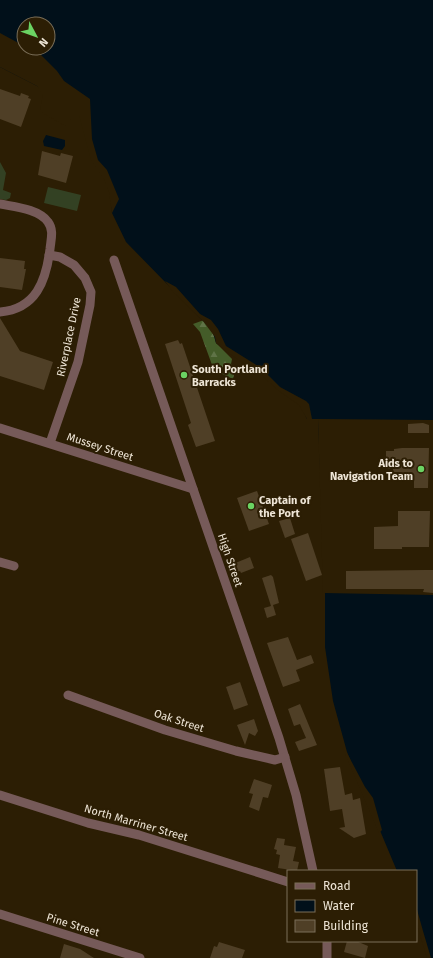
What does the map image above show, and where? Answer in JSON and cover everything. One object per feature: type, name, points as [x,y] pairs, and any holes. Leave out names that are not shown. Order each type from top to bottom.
[{"type":"street","points":[[0,204],[40,214],[52,229],[49,255],[40,288],[34,297],[22,307],[0,312]]},
{"type":"street","name":"Riverplace Drive","points":[[49,255],[60,257],[74,265],[85,278],[91,292],[90,305],[78,362],[50,444]]},
{"type":"street","name":"High Street","points":[[114,260],[285,757],[296,794],[313,870]]},
{"type":"street","name":"Mussey Street","points":[[0,428],[193,489]]},
{"type":"street","points":[[0,562],[14,566]]},
{"type":"street","name":"Oak Street","points":[[68,695],[165,730],[236,751],[275,760],[285,757]]},
{"type":"street","name":"North Marriner Street","points":[[0,795],[88,823],[140,835],[287,882]]},
{"type":"street","name":"Pine Street","points":[[0,914],[135,957]]},
{"type":"street","points":[[327,958],[328,942]]},
{"type":"green space","points":[[0,162],[6,173],[3,190],[11,193],[10,198],[6,200],[0,199]]},
{"type":"green space","points":[[48,187],[81,195],[77,211],[44,203]]},
{"type":"green space","points":[[204,320],[215,337],[216,343],[232,359],[231,364],[235,370],[233,379],[220,373],[215,373],[200,332],[193,324]]},
{"type":"water","points":[[0,0],[433,0],[433,958],[429,958],[417,920],[417,870],[397,870],[347,752],[333,701],[325,647],[325,593],[318,419],[307,419],[300,404],[263,375],[216,343],[212,330],[126,242],[112,213],[111,192],[106,178],[93,159],[81,113],[46,94],[37,86],[0,67]]},
{"type":"water","points":[[46,135],[65,140],[65,146],[62,150],[44,146],[43,141]]},
{"type":"pier","points":[[0,33],[16,42],[16,56],[42,56],[57,71],[64,81],[90,99],[92,139],[98,160],[107,170],[119,199],[112,213],[109,192],[104,179],[91,160],[79,115],[71,119],[65,126],[43,113],[40,109],[43,95],[37,86],[0,67]]},
{"type":"pier","points":[[165,281],[176,287],[200,314],[211,320],[218,329],[226,346],[261,368],[280,387],[306,401],[309,404],[312,419],[307,419],[299,405],[279,391],[260,374],[216,343],[215,337],[203,321],[173,292]]},
{"type":"pier","points":[[318,419],[433,420],[433,595],[323,593]]},
{"type":"pier","points":[[347,753],[365,787],[373,798],[382,830],[379,833],[345,754]]},
{"type":"pier","points":[[417,909],[431,958],[427,958],[417,925]]},
{"type":"building","points":[[0,89],[20,96],[21,93],[29,96],[28,98],[31,99],[21,127],[0,119]]},
{"type":"building","points":[[42,151],[60,156],[61,153],[73,156],[66,183],[38,175]]},
{"type":"building","points":[[0,258],[25,261],[24,269],[26,269],[22,290],[0,287]]},
{"type":"building","points":[[0,318],[20,351],[53,362],[44,390],[0,376]]},
{"type":"building","name":"South Portland Barracks","points":[[178,340],[180,344],[182,343],[215,441],[196,447],[188,425],[191,423],[165,344]]},
{"type":"building","points":[[423,423],[429,425],[429,433],[408,433],[408,424]]},
{"type":"building","points":[[429,448],[428,488],[414,488],[414,474],[400,474],[400,472],[393,472],[393,469],[386,469],[386,451],[394,451],[394,449]]},
{"type":"building","name":"Captain of the Port","points":[[257,491],[269,524],[249,531],[237,498]]},
{"type":"building","points":[[398,511],[430,511],[429,547],[374,549],[374,527],[398,526]]},
{"type":"building","points":[[290,518],[295,534],[285,538],[279,521]]},
{"type":"building","points":[[308,533],[322,575],[306,581],[291,539]]},
{"type":"building","points":[[250,557],[254,568],[241,573],[240,571],[236,572],[233,564]]},
{"type":"building","points":[[433,570],[433,593],[423,592],[424,589],[346,589],[346,571]]},
{"type":"building","points":[[271,575],[273,577],[279,603],[273,605],[276,615],[267,618],[264,608],[271,606],[262,578]]},
{"type":"building","points":[[288,637],[297,660],[311,655],[314,663],[296,670],[300,681],[283,687],[267,643]]},
{"type":"building","points":[[240,682],[248,705],[234,710],[226,687]]},
{"type":"building","points":[[300,704],[317,745],[299,751],[295,742],[306,738],[300,724],[294,726],[288,709]]},
{"type":"building","points":[[254,719],[258,731],[255,736],[249,733],[245,745],[237,725]]},
{"type":"building","points":[[340,767],[345,795],[352,793],[353,800],[360,798],[366,834],[354,838],[339,828],[345,827],[342,809],[330,811],[324,769]]},
{"type":"building","points":[[254,779],[272,785],[268,798],[263,797],[259,811],[249,807],[253,794],[249,793]]},
{"type":"building","points":[[277,838],[285,839],[284,845],[296,847],[293,861],[299,862],[297,870],[278,868],[280,855],[276,854],[277,850],[274,849]]},
{"type":"building","points":[[219,942],[245,950],[242,958],[210,958],[214,946],[217,947]]},
{"type":"building","points":[[347,942],[358,942],[368,946],[365,958],[344,952]]},
{"type":"building","points":[[64,944],[80,949],[94,958],[60,958]]},
{"type":"place","name":"South Portland Barracks","points":[[184,375]]},
{"type":"place","name":"Aids to Navigation Team","points":[[421,469]]},
{"type":"place","name":"Captain of the Port","points":[[251,506]]}]
